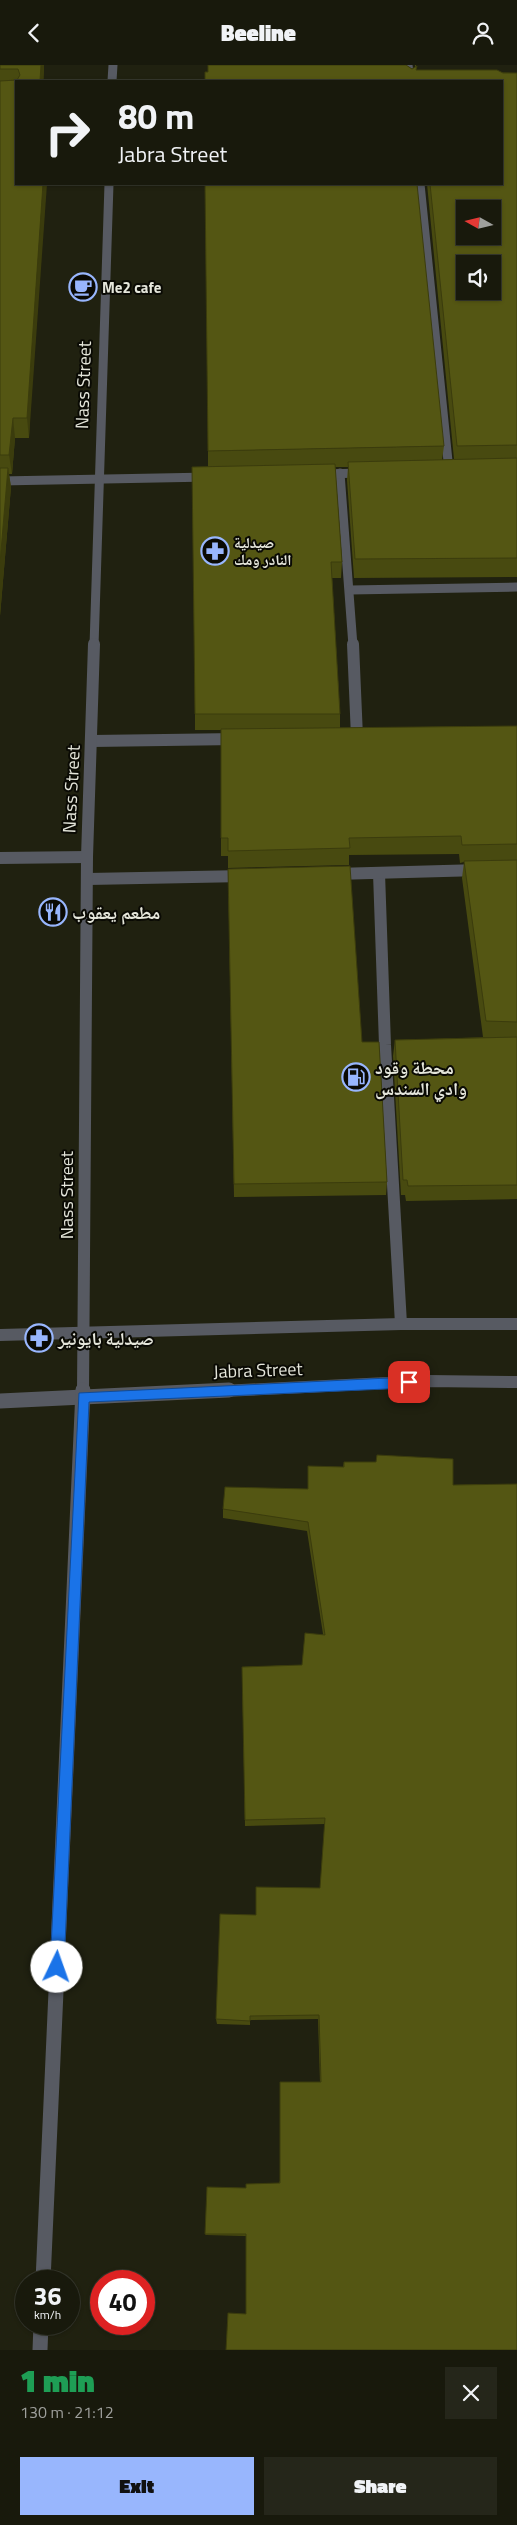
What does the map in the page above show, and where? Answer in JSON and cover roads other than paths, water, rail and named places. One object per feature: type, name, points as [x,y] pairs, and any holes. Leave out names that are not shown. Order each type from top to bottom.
[{"type":"street","points":[[112,80],[113,65]]},
{"type":"street","points":[[408,65],[410,80]]},
{"type":"street","name":"Nass Street","points":[[43,2270],[83,1396],[88,879],[86,857],[92,741],[109,185]]},
{"type":"street","points":[[420,185],[449,471]]},
{"type":"street","points":[[340,473],[350,590],[358,737]]},
{"type":"street","points":[[311,474],[380,473]]},
{"type":"street","points":[[0,481],[99,481],[224,477]]},
{"type":"street","points":[[350,590],[517,587]]},
{"type":"street","points":[[92,741],[249,739]]},
{"type":"street","points":[[0,858],[86,857]]},
{"type":"street","points":[[321,874],[488,870]]},
{"type":"street","points":[[379,873],[390,1045],[401,1324]]},
{"type":"street","points":[[88,879],[253,875]]},
{"type":"street","points":[[0,1335],[401,1324],[517,1324]]},
{"type":"street","name":"Jabra Street","points":[[0,1401],[428,1381],[517,1382]]},
{"type":"street","points":[[40,2350],[41,2335]]},
{"type":"place","name":"Me2 cafe","points":[[83,287]]},
{"type":"place","name":"صيدلية النادر ومك","points":[[215,551]]},
{"type":"place","name":"مطعم يعقوب","points":[[53,912]]},
{"type":"place","name":"محطة وقود وادي السندس","points":[[356,1077]]},
{"type":"place","name":"صيدلية بايونير","points":[[39,1338]]}]
